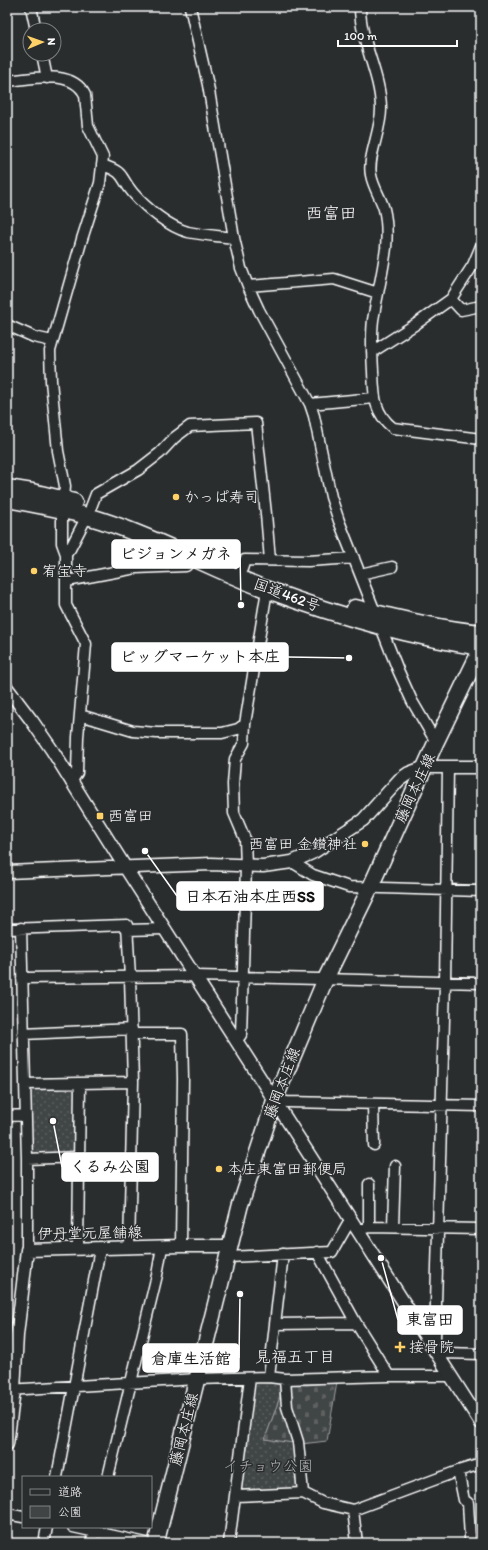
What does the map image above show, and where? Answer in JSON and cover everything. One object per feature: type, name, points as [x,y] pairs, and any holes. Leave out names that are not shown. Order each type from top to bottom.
[{"type":"highway","name":"国道462号","points":[[7,488],[162,534],[307,594],[379,620],[481,633]]},
{"type":"highway","name":"国道462号","points":[[7,499],[63,505]]},
{"type":"highway","name":"国道462号","points":[[89,512],[267,590],[457,643],[481,648]]},
{"type":"main road","name":"藤岡本庄線","points":[[156,1543],[242,1199],[275,1099],[325,980],[370,888],[436,742],[481,648]]},
{"type":"street","points":[[31,7],[34,22]]},
{"type":"street","points":[[190,7],[208,85],[234,238],[241,268],[248,286],[310,404],[331,497],[398,670],[412,701],[436,742]]},
{"type":"street","points":[[360,7],[361,25],[379,91],[381,107],[380,121],[371,162],[371,176],[384,209],[387,227],[386,248],[373,321],[372,352],[374,398],[383,419],[393,428],[481,439]]},
{"type":"street","points":[[44,62],[48,78]]},
{"type":"street","points":[[7,81],[60,77],[67,79],[83,90],[85,95],[88,126],[103,157],[100,183],[52,340],[50,351],[51,382],[58,450],[65,486],[62,543],[66,554],[66,605],[86,644],[77,773],[71,782]]},
{"type":"street","points":[[102,165],[116,169],[120,172],[132,193],[158,216],[175,227],[188,232],[234,238]]},
{"type":"street","points":[[372,352],[416,324],[452,298],[473,265],[481,246]]},
{"type":"street","points":[[248,286],[334,279],[378,292]]},
{"type":"street","points":[[452,298],[461,310],[481,306]]},
{"type":"street","points":[[7,325],[34,337],[52,340]]},
{"type":"street","points":[[310,404],[374,398]]},
{"type":"street","points":[[66,554],[89,512],[96,494],[138,470],[160,453],[174,438],[190,426],[256,423],[270,560]]},
{"type":"street","points":[[67,581],[130,569],[186,566],[193,558]]},
{"type":"street","points":[[242,568],[245,560],[308,561],[354,558]]},
{"type":"street","points":[[360,574],[392,567]]},
{"type":"street","points":[[237,1040],[241,1035],[246,866],[245,839],[234,813],[233,784],[235,759],[244,743],[245,724],[267,590]]},
{"type":"street","points":[[9,692],[36,727],[351,1219],[364,1228],[434,1349],[481,1423]]},
{"type":"street","points":[[80,715],[133,731],[157,733],[222,733],[238,729],[245,724]]},
{"type":"street","points":[[7,872],[211,864],[263,866],[292,862],[314,852],[363,820],[399,780],[409,773],[425,767],[481,767]]},
{"type":"street","points":[[434,1349],[445,983],[448,767]]},
{"type":"street","points":[[292,862],[313,875],[349,887],[481,891]]},
{"type":"street","points":[[7,929],[127,925],[133,1082],[130,1248]]},
{"type":"street","points":[[21,928],[23,1034],[28,1159],[27,1250]]},
{"type":"street","points":[[127,930],[165,929]]},
{"type":"street","points":[[22,978],[196,976],[481,983]]},
{"type":"street","points":[[23,1034],[132,1032],[182,1034],[182,1246]]},
{"type":"street","points":[[25,1084],[133,1082]]},
{"type":"street","points":[[78,1249],[80,1083]]},
{"type":"street","points":[[275,1099],[287,1102],[481,1106]]},
{"type":"street","points":[[373,1104],[374,1145]]},
{"type":"street","points":[[7,1116],[26,1116]]},
{"type":"street","points":[[28,1159],[79,1157]]},
{"type":"street","points":[[393,1227],[394,1166]]},
{"type":"street","points":[[364,1228],[369,1184]]},
{"type":"street","points":[[229,1252],[283,1254],[332,1252],[351,1219]]},
{"type":"street","points":[[364,1228],[393,1227],[481,1229]]},
{"type":"street","name":"伊丹堂元屋舗線","points":[[7,1444],[12,1335],[27,1250],[182,1246],[229,1252]]},
{"type":"street","points":[[108,1476],[157,1275],[162,1247]]},
{"type":"street","points":[[57,1476],[100,1248]]},
{"type":"street","points":[[317,1252],[356,1323],[388,1376]]},
{"type":"street","points":[[269,1377],[283,1254]]},
{"type":"street","points":[[276,1324],[356,1323]]},
{"type":"street","points":[[434,1349],[444,1353],[481,1354]]},
{"type":"street","points":[[10,1390],[197,1379],[451,1376]]},
{"type":"street","points":[[229,1543],[250,1378]]},
{"type":"street","points":[[285,1379],[287,1407],[298,1442],[303,1493]]},
{"type":"street","points":[[236,1496],[303,1493],[323,1503],[353,1510],[481,1464]]},
{"type":"street","points":[[458,1471],[464,1500],[468,1502],[470,1538]]},
{"type":"street","points":[[353,1510],[357,1543]]},
{"type":"street","points":[[7,1514],[22,1517]]},
{"type":"street","points":[[44,1543],[47,1528]]},
{"type":"street","points":[[84,1528],[95,1529],[146,1543]]},
{"type":"street","points":[[91,1543],[95,1529]]},
{"type":"green space","points":[[74,1086],[76,1089],[76,1152],[31,1155],[29,1090],[31,1088]]},
{"type":"green space","name":"イチョウ公園","points":[[255,1382],[281,1384],[280,1397],[265,1439],[296,1443],[301,1488],[239,1494],[253,1385]]},
{"type":"green space","points":[[337,1382],[327,1441],[301,1444],[265,1439],[280,1397],[281,1384],[307,1385]]},
{"type":"place","name":"かっぱ寿司","points":[[176,497]]},
{"type":"place","name":"宥宝寺","points":[[34,571]]},
{"type":"place","name":"ビジョンメガネ","points":[[241,605]]},
{"type":"place","name":"ビッグマーケット本庄","points":[[349,658]]},
{"type":"place","name":"西富田","points":[[100,816]]},
{"type":"place","name":"西富田 金鑚神社","points":[[365,844]]},
{"type":"place","name":"日本石油本庄西SS","points":[[145,851]]},
{"type":"place","name":"くるみ公園","points":[[53,1121]]},
{"type":"place","name":"本庄東富田郵便局","points":[[219,1169]]},
{"type":"place","name":"東富田","points":[[381,1258]]},
{"type":"place","name":"倉庫生活館","points":[[240,1294]]},
{"type":"place","name":"接骨院","points":[[400,1347]]},
{"type":"district","name":"西富田","points":[[331,213]]},
{"type":"district","name":"見福五丁目","points":[[295,1356]]}]
